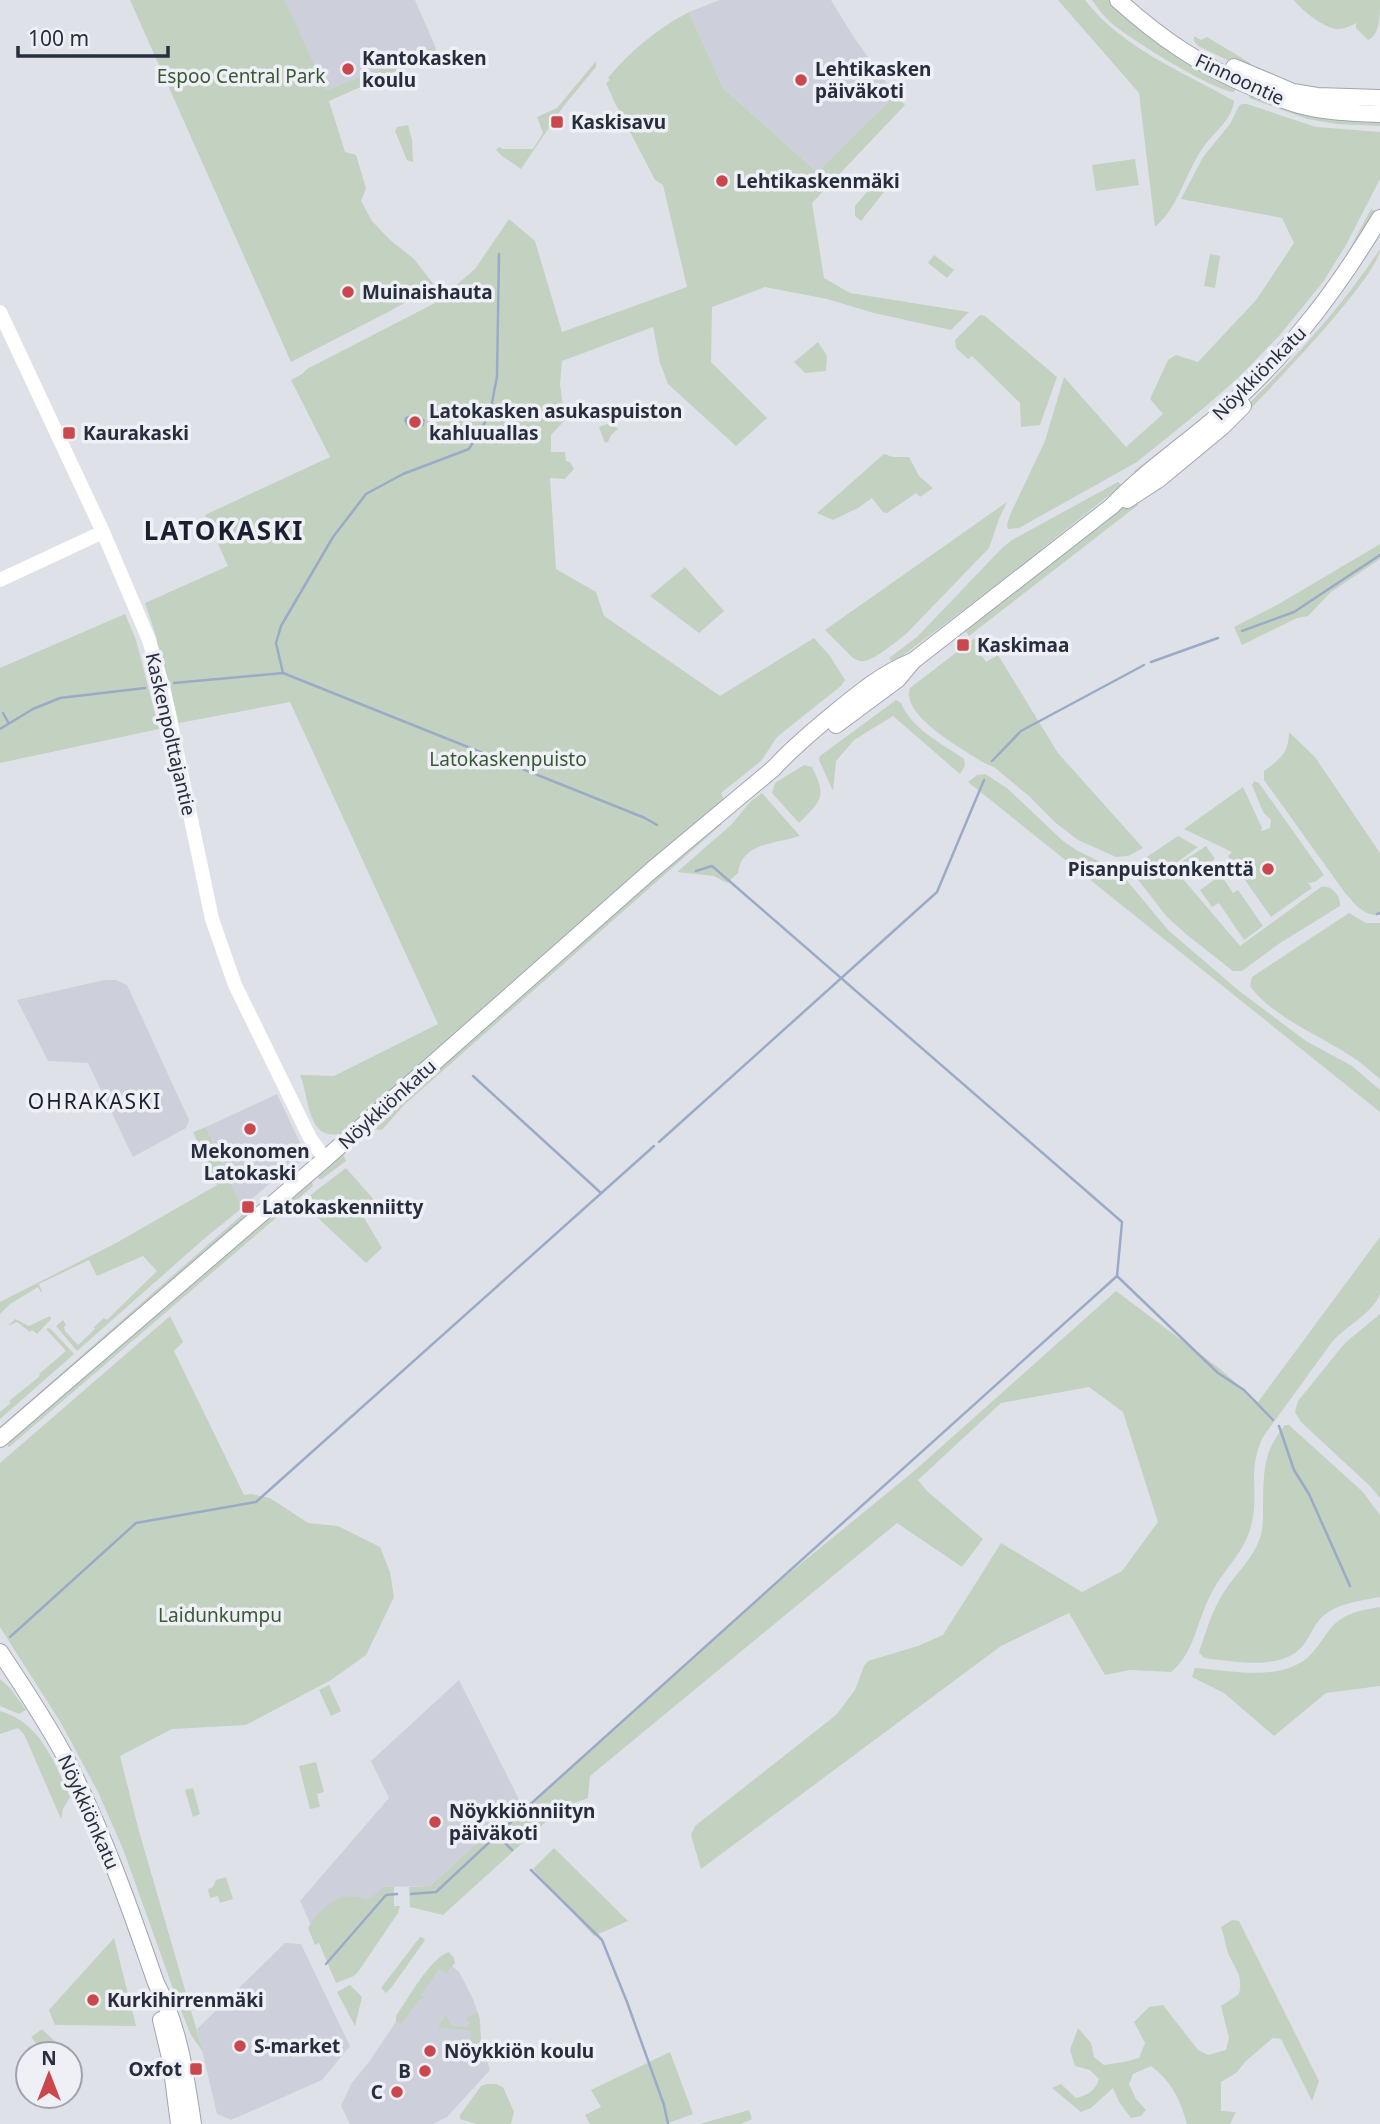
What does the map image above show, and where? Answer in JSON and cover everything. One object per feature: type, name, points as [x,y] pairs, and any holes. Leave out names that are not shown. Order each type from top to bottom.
[{"type":"main road","name":"Finnoontie","points":[[1118,0],[1174,47],[1196,61],[1245,84],[1297,105],[1380,114]]},
{"type":"main road","name":"Finnoontie","points":[[1129,0],[1147,16],[1199,51],[1293,92],[1317,96],[1380,97]]},
{"type":"main road","name":"Nöykkiönkatu","points":[[0,1439],[325,1159],[652,870],[774,768],[788,752],[864,689],[892,669],[913,660],[1112,506],[1238,399],[1280,357],[1319,312],[1354,262],[1380,218]]},
{"type":"main road","name":"Nöykkiönkatu","points":[[1112,506],[1134,498],[1223,426],[1285,364],[1328,314],[1380,239]]},
{"type":"main road","name":"Nöykkiönkatu","points":[[2,1658],[37,1707],[85,1797],[134,1918],[156,1983],[166,2001],[185,2071],[193,2124]]},
{"type":"main road","name":"Nöykkiönkatu","points":[[156,1983],[158,2006],[172,2062],[180,2124]]},
{"type":"street","name":"Kaskenpolttajantie","points":[[0,312],[103,533],[149,640],[164,691],[212,919],[235,985],[310,1138],[325,1159]]},
{"type":"street","points":[[0,580],[103,533]]},
{"type":"shaded area","name":"Kantokasken koulu","points":[[285,0],[415,0],[435,46],[325,92]]},
{"type":"shaded area","name":"Lehtikasken päiväkoti","points":[[720,0],[831,0],[895,95],[817,172],[723,88],[689,12]]},
{"type":"shaded area","points":[[104,980],[116,980],[127,985],[189,1120],[186,1128],[133,1157],[88,1063],[48,1061],[17,1000]]},
{"type":"shaded area","points":[[277,1094],[301,1145],[302,1157],[292,1169],[286,1169],[242,1208],[206,1127]]},
{"type":"shaded area","name":"Nöykkiönniityn päiväkoti","points":[[459,1680],[521,1803],[430,1886],[384,1887],[319,1943],[300,1901],[389,1798],[371,1761]]},
{"type":"shaded area","points":[[285,1943],[301,1944],[350,2046],[322,2080],[231,2120],[217,2114],[197,2029]]},
{"type":"shaded area","name":"Nöykkiön koulu","points":[[440,1956],[459,1972],[473,1999],[480,2019],[481,2040],[490,2070],[447,2117],[433,2124],[350,2124],[341,2106],[351,2084],[369,2062]]},
{"type":"green space","name":"Espoo Central Park","points":[[130,0],[285,0],[326,91],[435,46],[437,53],[329,101],[345,152],[356,155],[366,188],[361,201],[372,221],[414,259],[435,286],[291,362]]},
{"type":"green space","points":[[1058,0],[1085,0],[1100,17],[1135,46],[1234,101],[1227,120],[1204,146],[1170,209],[1155,227],[1139,93]]},
{"type":"green space","points":[[1092,0],[1115,0],[1237,84],[1234,92],[1208,83],[1150,50],[1118,29]]},
{"type":"green space","points":[[1294,0],[1380,0],[1377,29],[1368,40],[1356,28],[1356,23],[1335,29],[1312,17]]},
{"type":"green space","name":"Latokaskenpuisto","points":[[689,12],[723,88],[817,172],[895,95],[905,105],[812,203],[824,278],[850,293],[969,312],[951,330],[874,313],[827,299],[765,287],[712,307],[711,362],[767,418],[736,446],[668,384],[660,363],[653,327],[562,361],[560,385],[565,420],[551,435],[551,452],[565,452],[566,461],[570,462],[574,469],[565,479],[550,478],[556,569],[596,592],[604,616],[720,696],[814,638],[830,656],[845,680],[777,737],[761,761],[721,793],[724,800],[342,1133],[331,1134],[322,1131],[311,1116],[300,1075],[334,1076],[438,1024],[290,702],[179,723],[145,603],[228,566],[205,515],[330,457],[291,380],[307,369],[435,303],[475,269],[509,219],[535,241],[562,332],[687,287],[663,185],[655,180],[606,83],[626,58],[645,41]]},
{"type":"green space","points":[[1194,36],[1201,40],[1207,37],[1250,63],[1248,70],[1198,46]]},
{"type":"green space","points":[[596,61],[596,67],[563,107],[521,169],[496,150],[499,147],[533,149],[543,133],[537,117],[557,108]]},
{"type":"green space","points":[[1251,91],[1316,117],[1380,121],[1380,126],[1337,124],[1307,119],[1249,98]]},
{"type":"green space","points":[[1242,104],[1316,127],[1380,132],[1380,179],[1346,245],[1323,282],[1279,336],[1206,406],[1137,462],[1019,528],[1008,529],[1010,515],[1045,441],[1064,377],[1126,447],[1163,414],[1150,399],[1168,360],[1176,355],[1198,362],[1257,299],[1294,243],[1282,218],[1181,199],[1203,157],[1230,124]]},
{"type":"green space","points":[[408,125],[413,162],[407,160],[395,131],[397,127]]},
{"type":"green space","points":[[1135,159],[1139,185],[1096,191],[1092,165]]},
{"type":"green space","points":[[872,186],[884,192],[861,221],[855,216],[855,206]]},
{"type":"green space","points":[[1371,209],[1376,211],[1357,248],[1326,287],[1343,262]]},
{"type":"green space","points":[[1380,249],[1375,263],[1360,285],[1315,340],[1230,429],[1177,474],[1310,339]]},
{"type":"green space","points":[[1210,254],[1220,256],[1215,288],[1204,286]]},
{"type":"green space","points":[[934,255],[954,270],[947,278],[928,263]]},
{"type":"green space","points":[[1326,287],[1312,307],[1287,338]]},
{"type":"green space","points":[[980,315],[985,316],[1057,377],[1040,425],[1021,427],[1020,403],[972,356],[968,359],[956,348],[955,340]]},
{"type":"green space","points":[[1287,338],[1262,369],[1138,475],[1134,471],[1216,406]]},
{"type":"green space","points":[[818,342],[827,356],[826,371],[805,373],[794,362]]},
{"type":"green space","points":[[610,423],[618,429],[605,443],[599,427]]},
{"type":"green space","points":[[884,454],[909,457],[919,476],[933,488],[920,497],[916,493],[887,513],[883,512],[872,498],[833,520],[817,513]]},
{"type":"green space","points":[[1118,482],[1122,485],[987,592],[893,663],[889,658],[917,637],[1012,540]]},
{"type":"green space","points":[[1135,499],[1138,505],[969,636],[966,632],[982,614]]},
{"type":"green space","points":[[1007,502],[989,548],[906,634],[886,649],[869,660],[859,661],[825,630]]},
{"type":"green space","points":[[1380,544],[1380,559],[1331,592],[1308,616],[1297,618],[1242,645],[1234,627],[1277,605]]},
{"type":"green space","points":[[685,567],[724,611],[699,633],[650,596]]},
{"type":"green space","points":[[125,614],[136,640],[159,729],[0,763],[0,668]]},
{"type":"green space","points":[[979,635],[978,650],[986,662],[998,655],[1058,753],[1143,848],[1128,856],[1116,857],[1078,840],[994,767],[937,732],[915,710],[910,699],[910,688]]},
{"type":"green space","points":[[896,700],[920,728],[964,759],[965,766],[960,774],[893,716],[854,740],[836,761],[833,791],[819,760],[820,756]]},
{"type":"green space","points":[[1289,732],[1315,757],[1380,853],[1380,915],[1364,912],[1345,893],[1264,780],[1264,771],[1285,751]]},
{"type":"green space","points":[[804,765],[812,767],[821,792],[813,809],[799,823],[772,793],[775,783]]},
{"type":"green space","points":[[985,774],[1007,788],[1063,841],[1119,871],[1168,930],[1238,990],[1306,1041],[1352,1066],[1380,1090],[1380,1112],[968,782],[977,775]]},
{"type":"green space","points":[[1254,781],[1259,783],[1324,875],[1315,882],[1308,883],[1312,888],[1271,917],[1228,856],[1232,852],[1184,829],[1243,787],[1261,831],[1270,828],[1271,820],[1263,812],[1252,785]]},
{"type":"green space","points":[[762,793],[800,836],[753,850],[746,855],[738,873],[727,883],[714,876],[677,872],[731,825],[751,801]]},
{"type":"green space","points":[[716,824],[722,824],[404,1105],[382,1130],[375,1128],[388,1110]]},
{"type":"green space","points":[[1178,836],[1198,847],[1172,866],[1240,946],[1321,887],[1328,887],[1335,892],[1340,906],[1280,943],[1242,971],[1233,971],[1167,917],[1132,872],[1135,865]]},
{"type":"green space","points":[[1206,846],[1215,859],[1189,876],[1180,863]]},
{"type":"green space","points":[[1221,875],[1233,893],[1238,890],[1263,926],[1244,940],[1219,903],[1212,907],[1200,890]]},
{"type":"green space","points":[[1349,913],[1366,923],[1380,923],[1380,1079],[1353,1057],[1270,1007],[1250,986],[1252,977]]},
{"type":"green space","points":[[206,1127],[242,1208],[77,1351],[56,1326],[63,1320],[65,1331],[78,1345],[94,1327],[104,1318],[107,1320],[157,1271],[143,1256],[97,1276],[89,1260],[39,1284],[42,1292],[38,1287],[10,1304],[0,1314],[0,1302],[118,1242],[217,1185],[193,1132]]},
{"type":"green space","points":[[343,1154],[346,1161],[319,1179],[318,1176]]},
{"type":"green space","points":[[346,1168],[375,1201],[363,1216],[382,1248],[366,1263],[302,1203]]},
{"type":"green space","points":[[312,1182],[313,1186],[9,1447],[7,1445],[16,1432],[256,1225]]},
{"type":"green space","points":[[245,1215],[232,1231],[0,1431],[0,1427]]},
{"type":"green space","points":[[1380,1237],[1380,1294],[1377,1301],[1332,1342],[1263,1437],[1254,1470],[1254,1510],[1249,1533],[1210,1596],[1185,1656],[1171,1672],[1130,1670],[1105,1675],[1069,1613],[1001,1646],[701,1869],[691,1835],[695,1826],[836,1715],[855,1690],[868,1661],[918,1646],[943,1635],[1001,1543],[1082,1592],[1122,1571],[1158,1522],[1123,1412],[1089,1387],[1001,1403],[918,1480],[983,1539],[962,1567],[897,1523],[590,1776],[588,1798],[564,1807],[551,1817],[443,1915],[410,1907],[409,1887],[430,1886],[521,1803],[525,1809],[765,1593],[913,1472],[1116,1291],[1220,1369],[1258,1402]]},
{"type":"green space","points":[[1380,1314],[1380,1498],[1301,1422],[1295,1412],[1298,1401],[1345,1343]]},
{"type":"green space","points":[[50,1316],[51,1319],[37,1334],[17,1322],[8,1326],[15,1319],[29,1326]]},
{"type":"green space","name":"Laidunkumpu","points":[[170,1316],[183,1342],[174,1351],[244,1495],[270,1498],[308,1523],[338,1526],[380,1547],[390,1572],[394,1597],[366,1655],[331,1680],[246,1725],[172,1729],[120,1756],[203,2052],[191,2035],[180,2008],[123,1849],[98,1792],[61,1723],[0,1627],[0,1463]]},
{"type":"green space","points":[[50,1328],[74,1354],[0,1419],[0,1412],[11,1403],[9,1401],[66,1351],[46,1329]]},
{"type":"green space","points":[[1285,1425],[1289,1425],[1363,1492],[1380,1515],[1380,1597],[1345,1604],[1329,1611],[1317,1623],[1300,1649],[1280,1660],[1248,1663],[1204,1658],[1199,1652],[1216,1606],[1228,1585],[1253,1553],[1260,1538],[1265,1466],[1272,1446]]},
{"type":"green space","points":[[1380,1607],[1380,1686],[1326,1693],[1274,1736],[1224,1693],[1192,1677],[1195,1668],[1264,1673],[1291,1667],[1310,1655],[1338,1621],[1358,1611]]},
{"type":"green space","points":[[0,1679],[26,1710],[19,1714],[0,1706]]},
{"type":"green space","points":[[329,1685],[341,1711],[331,1716],[319,1690]]},
{"type":"green space","points":[[0,1711],[26,1724],[52,1758],[70,1797],[61,1819],[24,1734],[18,1728],[0,1734]]},
{"type":"green space","points":[[316,1762],[324,1792],[317,1794],[320,1807],[310,1809],[299,1766]]},
{"type":"green space","points":[[193,1788],[200,1814],[193,1817],[185,1790]]},
{"type":"green space","points":[[554,1848],[628,1921],[594,1936],[533,1869]]},
{"type":"green space","points":[[226,1877],[233,1899],[220,1903],[218,1896],[210,1898],[208,1889],[213,1887],[216,1880]]},
{"type":"green space","points":[[384,1887],[394,1887],[394,1906],[400,1906],[398,1913],[358,1972],[336,1983],[319,1943],[315,1945],[308,1928],[333,1901],[349,1896],[368,1900]]},
{"type":"green space","points":[[1232,1920],[1239,1921],[1319,2081],[1312,2101],[1281,2039],[1273,2038],[1236,2073],[1221,2082],[1221,2111],[1236,2112],[1230,2124],[1187,2124],[1174,2092],[1151,2066],[1133,2074],[1129,2084],[1136,2099],[1146,2110],[1141,2116],[1131,2118],[1113,2088],[1091,2108],[1081,2112],[1052,2088],[1061,2084],[1076,2098],[1090,2092],[1099,2079],[1090,2070],[1075,2066],[1070,2050],[1078,2028],[1091,2043],[1094,2057],[1104,2065],[1139,2058],[1145,2043],[1134,2022],[1149,2007],[1163,2005],[1198,2050],[1208,2055],[1226,2050],[1229,2038],[1221,2006],[1239,1994],[1240,1987],[1239,1976],[1227,1950],[1221,1927]]},
{"type":"green space","points":[[420,1937],[425,1939],[423,1943],[386,1993],[381,1988]]},
{"type":"green space","points":[[114,1938],[136,2026],[55,2025],[49,2010]]},
{"type":"green space","points":[[449,1952],[455,1963],[446,1973],[439,1969],[421,1995],[424,1998],[419,2000],[403,2022],[396,2022],[396,2016],[427,1970]]},
{"type":"green space","points":[[350,1985],[362,1997],[355,2026],[337,1992]]},
{"type":"green space","points":[[478,2012],[482,2051],[470,2051],[471,2031],[438,2027],[446,2015],[451,2026],[466,2027],[470,2023],[466,2018]]},
{"type":"green space","points":[[42,2029],[54,2040],[34,2040],[31,2037]]},
{"type":"green space","points":[[670,2052],[693,2114],[666,2124],[590,2124],[585,2115],[601,2107],[591,2090]]},
{"type":"green space","points":[[487,2084],[503,2087],[514,2112],[511,2124],[476,2124],[460,2119],[460,2115],[481,2086]]},
{"type":"green space","points":[[749,2110],[752,2119],[741,2124],[700,2124]]},
{"type":"water","name":"Latokasken asukaspuiston kahluuallas","points":[[416,414],[425,420],[424,426],[415,429],[407,426],[404,421],[405,417]]},
{"type":"waterway","points":[[283,673],[276,643],[281,626],[333,537],[366,494],[403,474],[469,449],[490,414],[497,376],[499,254]]},
{"type":"waterway","points":[[1242,631],[1294,612],[1380,555]]},
{"type":"waterway","points":[[1151,662],[1218,638]]},
{"type":"waterway","points":[[992,761],[1021,731],[1144,665]]},
{"type":"waterway","points":[[174,683],[283,673],[657,825]]},
{"type":"waterway","points":[[0,729],[33,709],[60,698],[145,688]]},
{"type":"waterway","points":[[3,713],[8,722]]},
{"type":"waterway","points":[[659,1142],[937,892],[984,780]]},
{"type":"waterway","points":[[411,1894],[436,1892],[1117,1276],[1122,1222],[712,866],[696,871]]},
{"type":"waterway","points":[[473,1076],[601,1193]]},
{"type":"waterway","points":[[10,1637],[136,1523],[256,1502],[654,1146]]},
{"type":"waterway","points":[[1117,1276],[1218,1373],[1244,1390],[1273,1420]]},
{"type":"waterway","points":[[1279,1426],[1294,1470],[1309,1494],[1350,1586]]},
{"type":"waterway","points":[[497,1835],[512,1850]]},
{"type":"waterway","points":[[531,1870],[602,1940],[664,2105],[668,2124]]},
{"type":"waterway","points":[[326,1964],[386,1895],[397,1894]]},
{"type":"place","name":"Kantokasken koulu","points":[[348,69]]},
{"type":"place","name":"Lehtikasken päiväkoti","points":[[801,80]]},
{"type":"place","name":"Kaskisavu","points":[[557,122]]},
{"type":"place","name":"Lehtikaskenmäki","points":[[722,181]]},
{"type":"place","name":"Muinaishauta","points":[[348,292]]},
{"type":"place","name":"Latokasken asukaspuiston kahluuallas","points":[[415,422]]},
{"type":"place","name":"Kaurakaski","points":[[69,433]]},
{"type":"place","name":"Kaskimaa","points":[[963,645]]},
{"type":"place","name":"Pisanpuistonkenttä","points":[[1268,869]]},
{"type":"place","name":"Mekonomen Latokaski","points":[[250,1129]]},
{"type":"place","name":"Latokaskenniitty","points":[[248,1207]]},
{"type":"place","name":"Nöykkiönniityn päiväkoti","points":[[435,1822]]},
{"type":"place","name":"Kurkihirrenmäki","points":[[93,2000]]},
{"type":"place","name":"S-market","points":[[240,2046]]},
{"type":"place","name":"Nöykkiön koulu","points":[[430,2051]]},
{"type":"place","name":"Oxfot","points":[[196,2069]]},
{"type":"place","name":"B","points":[[425,2071]]},
{"type":"place","name":"C","points":[[397,2092]]},
{"type":"district","name":"LATOKASKI","points":[[224,530]]},
{"type":"district","name":"OHRAKASKI","points":[[95,1101]]}]
